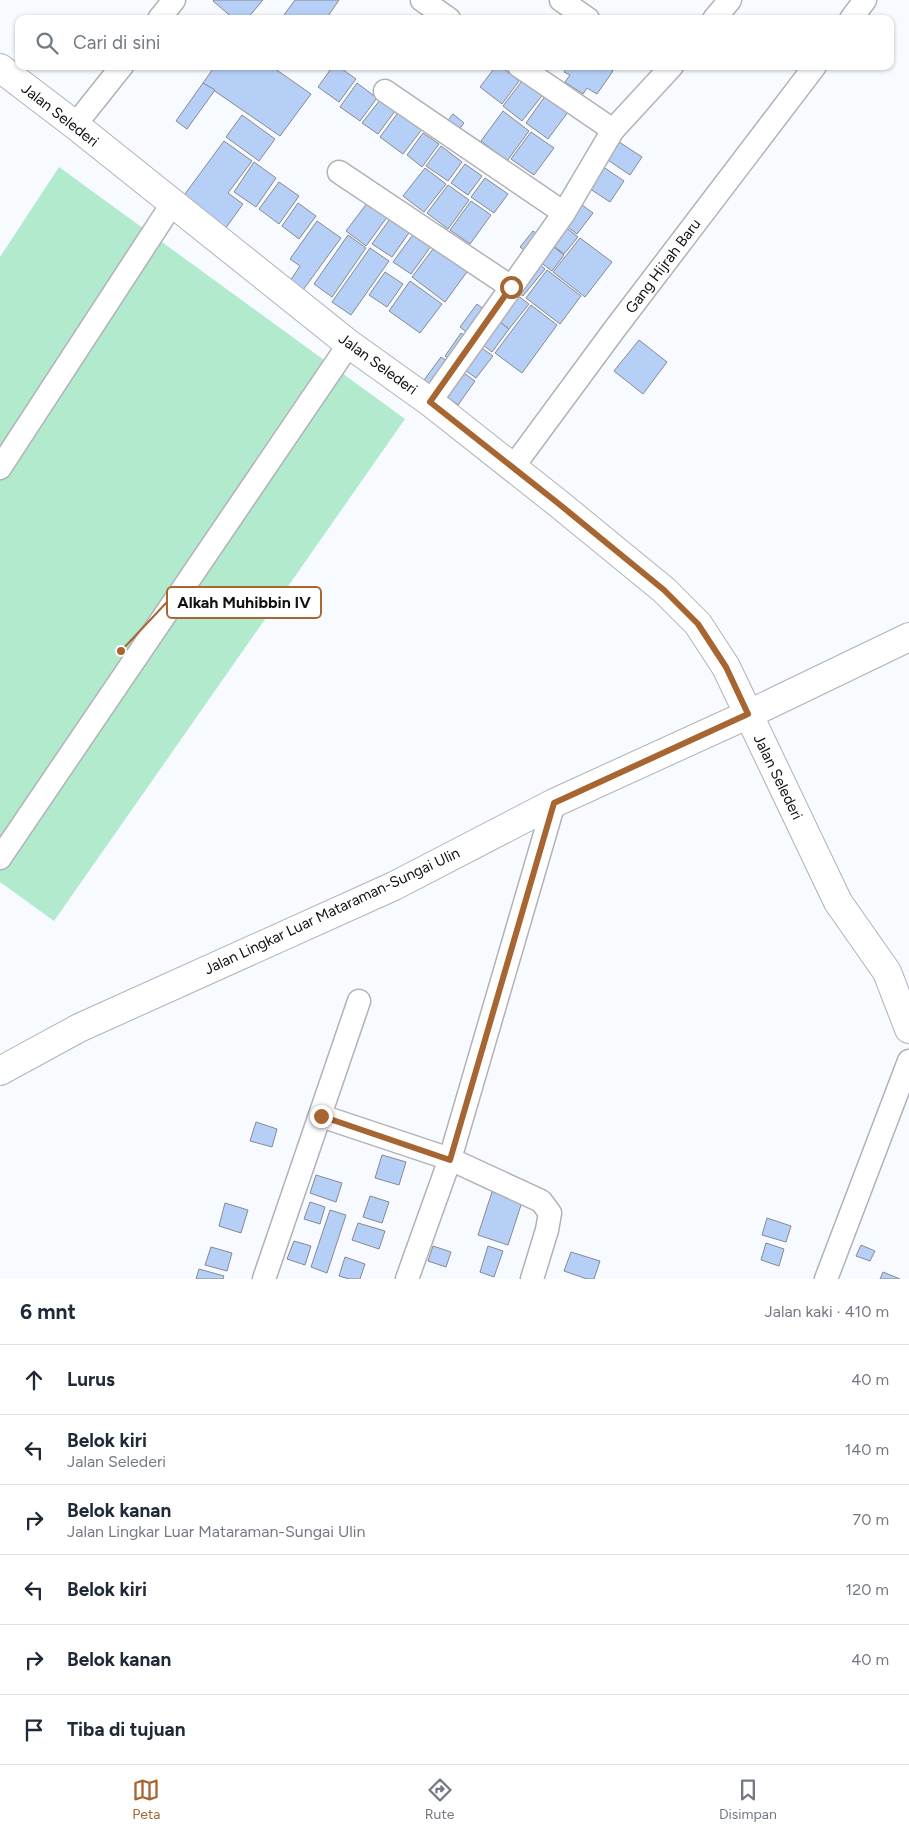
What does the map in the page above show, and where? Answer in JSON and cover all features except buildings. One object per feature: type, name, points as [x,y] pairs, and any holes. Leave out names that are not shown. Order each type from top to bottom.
[{"type":"street","points":[[422,0],[443,15]]},
{"type":"street","points":[[562,0],[583,15]]},
{"type":"street","points":[[854,15],[865,0]]},
{"type":"street","name":"Jalan Selederi","points":[[0,68],[349,344],[430,402],[513,467],[664,590],[698,624],[726,667],[838,902],[887,972],[909,1029]]},
{"type":"street","points":[[75,126],[119,70]]},
{"type":"street","points":[[525,70],[613,130]]},
{"type":"street","points":[[430,402],[564,213],[613,130],[663,70]]},
{"type":"street","name":"Gang Hijrah Baru","points":[[513,467],[614,330],[812,70]]},
{"type":"street","points":[[385,91],[564,213]]},
{"type":"street","points":[[339,172],[511,287]]},
{"type":"street","points":[[0,468],[172,204]]},
{"type":"street","points":[[0,858],[349,344]]},
{"type":"street","name":"Jalan Lingkar Luar Mataraman-Sungai Ulin","points":[[0,1071],[79,1028],[394,886],[554,803],[748,714],[909,637]]},
{"type":"street","points":[[407,1279],[450,1160],[554,803]]},
{"type":"street","points":[[264,1279],[359,1001]]},
{"type":"street","points":[[826,1279],[909,1061]]},
{"type":"street","points":[[321,1116],[450,1160],[542,1200],[550,1213],[547,1230],[532,1279]]},
{"type":"green space","points":[[59,167],[405,419],[54,921],[0,882],[0,257]]},
{"type":"place","name":"Alkah Muhibbin IV","points":[[121,651]]},
{"type":"route","points":[[321,1116],[450,1160],[554,803],[748,714],[726,667],[698,624],[664,590],[430,402],[511,287]]}]
